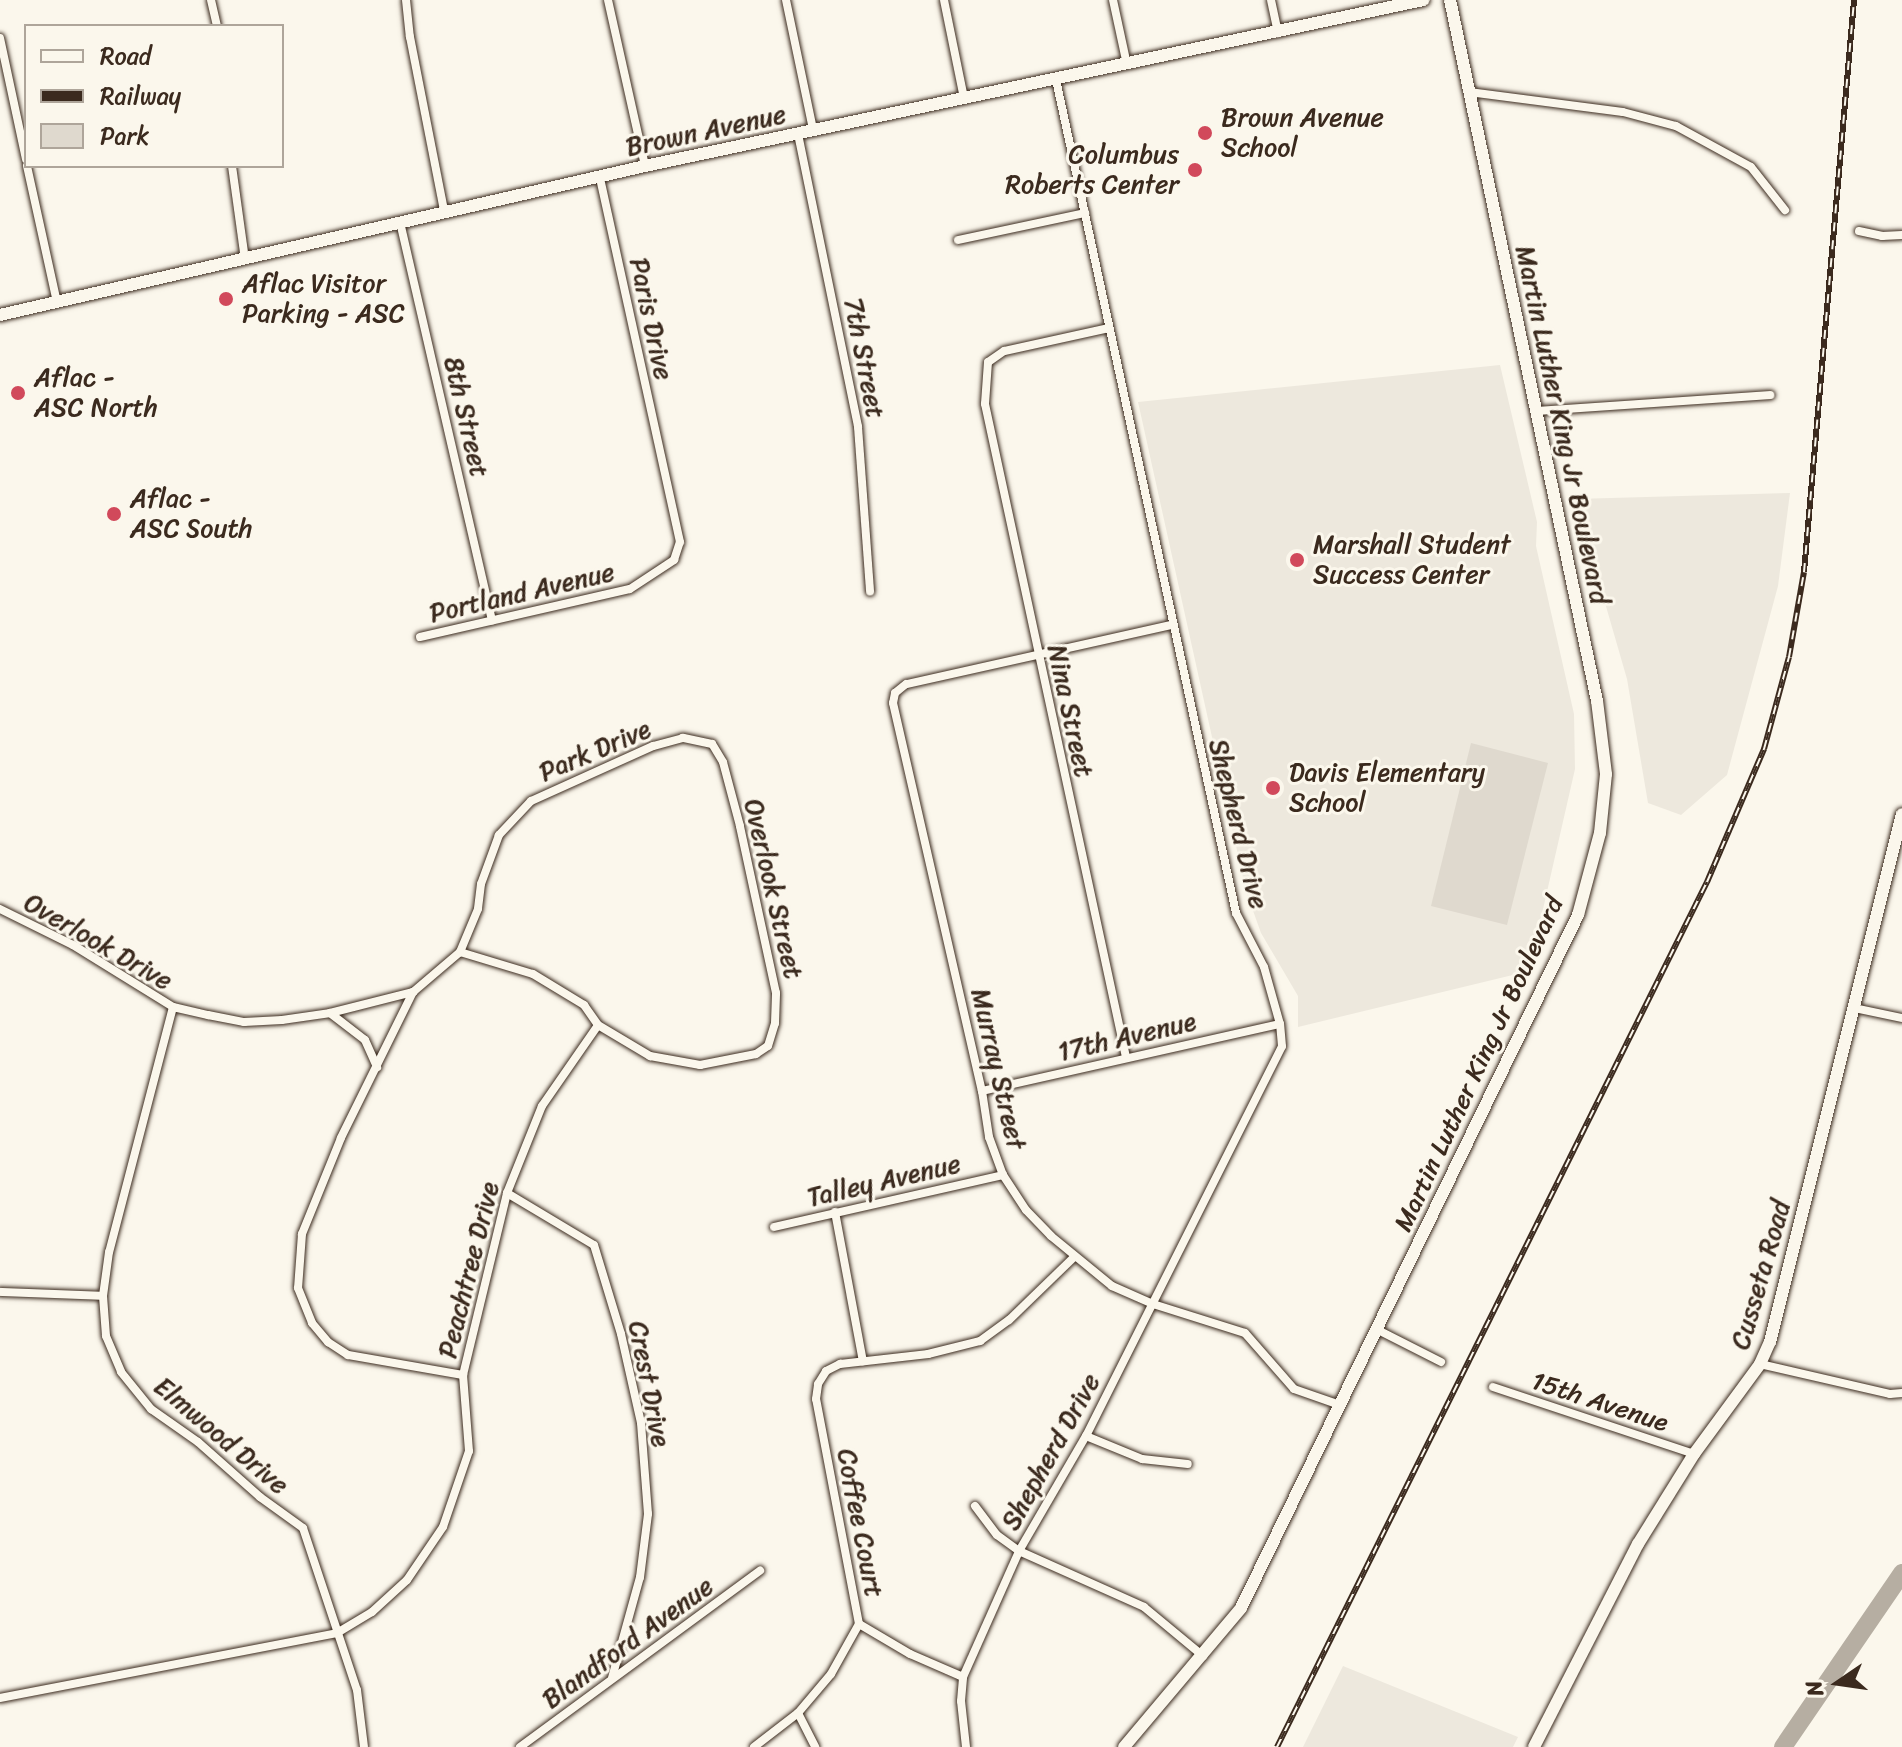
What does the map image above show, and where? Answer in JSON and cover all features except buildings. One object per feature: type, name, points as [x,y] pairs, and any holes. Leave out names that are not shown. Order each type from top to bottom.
[{"type":"street","points":[[211,0],[217,24]]},
{"type":"street","points":[[406,0],[410,37],[444,211]]},
{"type":"street","points":[[608,0],[645,166]]},
{"type":"street","points":[[786,0],[813,129]]},
{"type":"street","points":[[944,0],[964,98]]},
{"type":"street","points":[[1113,0],[1128,65]]},
{"type":"street","points":[[1271,0],[1278,33]]},
{"type":"street","name":"Brown Avenue","points":[[0,315],[245,261],[444,211],[645,166],[1423,0]]},
{"type":"street","name":"Martin Luther King Jr Boulevard","points":[[1124,1747],[1203,1657],[1241,1608],[1578,915],[1600,833],[1606,774],[1597,701],[1450,0]]},
{"type":"street","points":[[0,38],[24,150]]},
{"type":"street","name":"Shepherd Drive","points":[[966,1747],[961,1701],[963,1677],[1019,1551],[1086,1436],[1282,1046],[1280,1024],[1264,967],[1236,913],[1171,625],[1056,80]]},
{"type":"street","points":[[1469,92],[1623,112],[1676,126],[1751,167],[1785,210]]},
{"type":"street","name":"7th Street","points":[[798,134],[858,427],[870,592]]},
{"type":"street","points":[[27,168],[57,302]]},
{"type":"street","points":[[232,168],[245,261]]},
{"type":"street","name":"Paris Drive","points":[[600,177],[663,468]]},
{"type":"street","points":[[958,240],[1085,213]]},
{"type":"street","name":"8th Street","points":[[400,222],[492,621]]},
{"type":"street","points":[[1859,231],[1882,236],[1902,235]]},
{"type":"street","name":"Nina Street","points":[[1109,328],[1004,351],[988,362],[985,404],[1126,1057]]},
{"type":"street","points":[[1537,411],[1770,395]]},
{"type":"street","name":"Portland Avenue","points":[[420,637],[630,589],[674,560],[680,542],[663,468]]},
{"type":"street","name":"Murray Street","points":[[1171,625],[906,684],[895,693],[893,703],[982,1091],[989,1137],[1003,1175],[1026,1210],[1073,1258],[1112,1286],[1153,1304],[1245,1333],[1294,1389],[1340,1405]]},
{"type":"street","name":"Park Drive","points":[[463,1375],[348,1355],[328,1342],[312,1323],[298,1288],[302,1234],[341,1138],[413,992],[460,952],[478,909],[481,884],[499,835],[531,801],[653,746],[683,738],[712,744],[727,780]]},
{"type":"street","name":"Overlook Street","points":[[598,1025],[650,1056],[700,1065],[756,1054],[768,1046],[776,993],[727,780]]},
{"type":"street","name":"Cusseta Road","points":[[1534,1747],[1638,1544],[1694,1454],[1760,1364],[1777,1318],[1902,814]]},
{"type":"street","name":"Overlook Drive","points":[[0,909],[73,945],[173,1007],[244,1022],[330,1013],[413,992]]},
{"type":"street","points":[[460,952],[533,974],[584,1005],[598,1025]]},
{"type":"street","name":"Elmwood Drive","points":[[173,1007],[130,1162],[109,1252],[103,1296],[106,1336],[121,1372],[151,1409],[198,1442],[260,1497],[303,1528],[357,1690],[364,1747]]},
{"type":"street","points":[[1854,1008],[1902,1018]]},
{"type":"street","points":[[330,1013],[365,1040],[378,1068]]},
{"type":"street","name":"17th Avenue","points":[[982,1091],[1280,1024]]},
{"type":"street","name":"Peachtree Drive","points":[[0,1698],[337,1633],[372,1612],[407,1580],[443,1527],[469,1451],[463,1375],[507,1193],[542,1106],[598,1025]]},
{"type":"street","name":"Talley Avenue","points":[[774,1227],[1003,1175]]},
{"type":"street","name":"Crest Drive","points":[[507,1193],[594,1245],[621,1334],[641,1423],[648,1514],[640,1577],[612,1678]]},
{"type":"street","points":[[835,1212],[863,1361],[928,1354],[980,1341],[1009,1320],[1073,1258]]},
{"type":"street","points":[[0,1292],[103,1296]]},
{"type":"street","points":[[1376,1329],[1441,1362]]},
{"type":"street","name":"Coffee Court","points":[[863,1361],[833,1368],[818,1384],[816,1399],[859,1624],[910,1654],[963,1677]]},
{"type":"street","points":[[1760,1364],[1890,1394],[1902,1393]]},
{"type":"street","name":"15th Avenue","points":[[1493,1387],[1694,1454]]},
{"type":"street","points":[[1086,1436],[1142,1459],[1188,1464]]},
{"type":"street","points":[[975,1506],[997,1535],[1019,1551],[1144,1607],[1203,1657]]},
{"type":"street","name":"Blandford Avenue","points":[[522,1746],[760,1571]]},
{"type":"street","points":[[754,1747],[798,1713],[831,1674],[859,1624]]},
{"type":"street","points":[[798,1713],[815,1747]]},
{"type":"shaded area","points":[[1500,365],[1537,522],[1536,546],[1574,714],[1575,769],[1533,953],[1521,973],[1298,1027],[1298,996],[1261,933],[1246,891],[1138,402]]},
{"type":"shaded area","points":[[1790,493],[1778,586],[1727,775],[1681,815],[1648,803],[1627,679],[1575,499]]},
{"type":"shaded area","points":[[1343,1666],[1518,1737],[1513,1747],[1303,1747]]},
{"type":"green space","points":[[1471,743],[1548,763],[1507,925],[1431,906]]},
{"type":"waterway","points":[[1783,1747],[1902,1573]]},
{"type":"railway","points":[[1277,1747],[1707,882],[1764,749],[1789,657],[1804,572],[1854,0]]},
{"type":"place","name":"Brown Avenue School","points":[[1205,133]]},
{"type":"place","name":"Columbus Roberts Center","points":[[1195,170]]},
{"type":"place","name":"Aflac Visitor Parking - ASC","points":[[226,299]]},
{"type":"place","name":"Aflac - ASC North","points":[[18,393]]},
{"type":"place","name":"Aflac - ASC South","points":[[114,514]]},
{"type":"place","name":"Marshall Student Success Center","points":[[1297,560]]},
{"type":"place","name":"Davis Elementary School","points":[[1273,788]]}]
